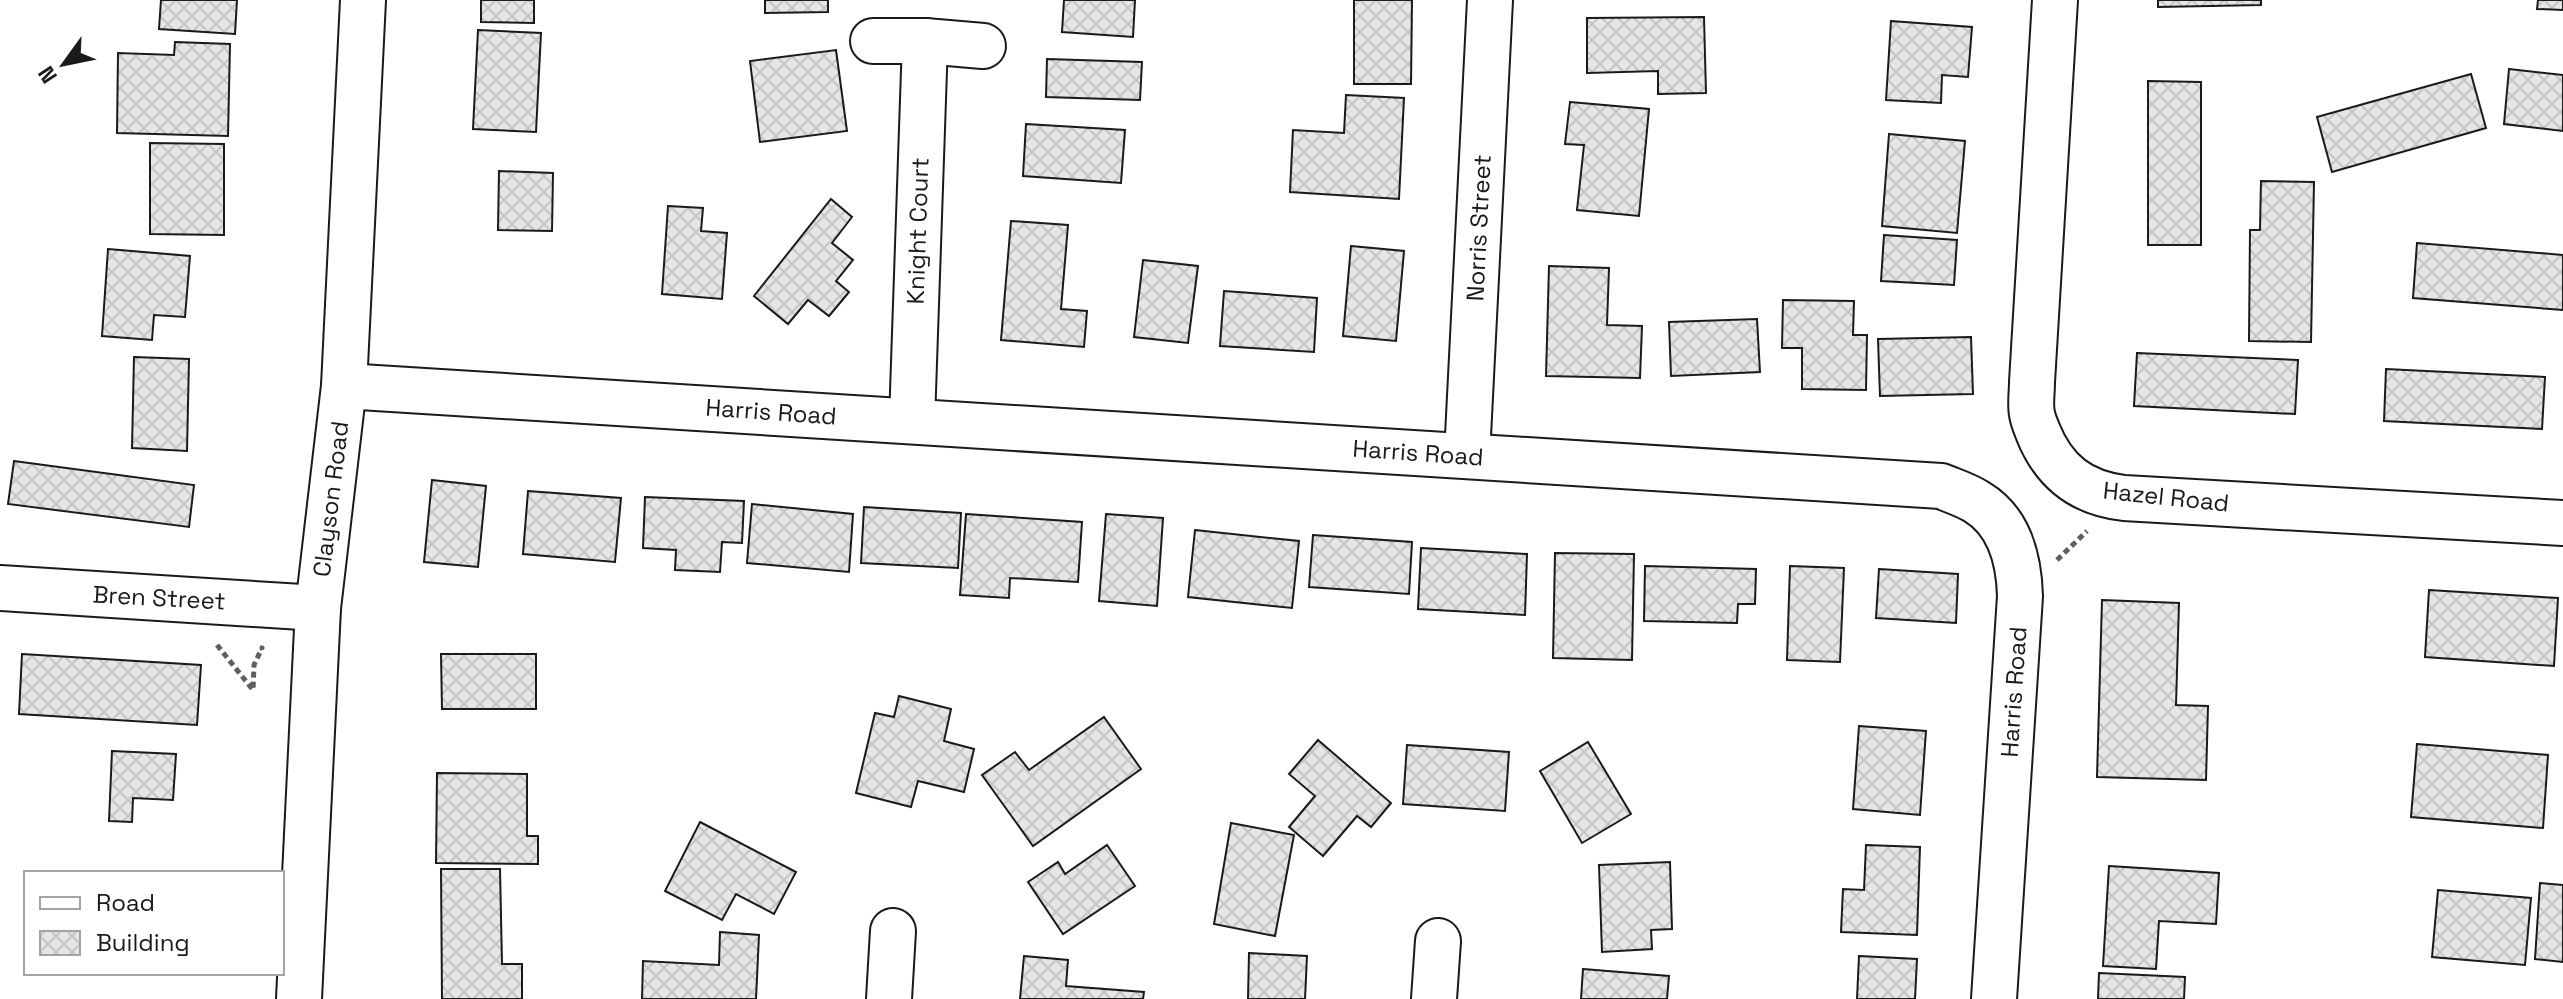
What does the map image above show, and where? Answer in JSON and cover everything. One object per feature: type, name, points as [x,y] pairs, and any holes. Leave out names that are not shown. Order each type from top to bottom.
[{"type":"street","name":"Clayson Road","points":[[299,999],[318,608],[344,386],[363,0]]},
{"type":"street","name":"Norris Street","points":[[1467,456],[1490,0]]},
{"type":"street","name":"Hazel Road","points":[[2055,0],[2032,416],[2046,452],[2056,465],[2077,484],[2108,496],[2124,498],[2563,523]]},
{"type":"street","points":[[873,41],[983,46]]},
{"type":"street","name":"Knight Court","points":[[912,421],[925,41]]},
{"type":"street","name":"Harris Road","points":[[344,386],[1937,485],[1977,502],[1998,521],[2005,530],[2019,566],[2020,596],[1994,999]]},
{"type":"street","name":"Bren Street","points":[[0,588],[318,608]]},
{"type":"street","points":[[889,999],[893,931]]},
{"type":"street","points":[[1434,999],[1438,941]]},
{"type":"path","points":[[232,646],[217,645],[253,690],[254,665],[262,648],[247,647]]},
{"type":"building","points":[[161,0],[237,0],[235,34],[159,29]]},
{"type":"building","points":[[481,0],[534,0],[534,23],[481,22]]},
{"type":"building","points":[[765,0],[828,0],[828,12],[765,13]]},
{"type":"building","points":[[1064,0],[1135,0],[1133,37],[1062,32]]},
{"type":"building","points":[[1354,0],[1412,0],[1411,84],[1354,84]]},
{"type":"building","points":[[2158,0],[2261,0],[2261,5],[2158,7]]},
{"type":"building","points":[[2538,0],[2563,0],[2563,10],[2537,9]]},
{"type":"building","points":[[1704,17],[1706,93],[1658,94],[1658,71],[1587,73],[1587,18]]},
{"type":"building","points":[[1891,21],[1972,27],[1968,77],[1942,75],[1941,103],[1886,100]]},
{"type":"building","points":[[478,30],[541,33],[536,132],[473,129]]},
{"type":"building","points":[[175,42],[230,44],[228,136],[117,133],[118,53],[174,55]]},
{"type":"building","points":[[836,50],[847,131],[760,142],[750,61]]},
{"type":"building","points":[[1047,59],[1142,62],[1140,100],[1046,97]]},
{"type":"building","points":[[2509,69],[2563,75],[2563,131],[2504,124]]},
{"type":"building","points":[[2471,74],[2486,128],[2332,172],[2317,117]]},
{"type":"building","points":[[2148,81],[2201,82],[2201,245],[2148,245]]},
{"type":"building","points":[[1346,95],[1404,98],[1399,199],[1290,192],[1293,130],[1344,133]]},
{"type":"building","points":[[1570,102],[1649,109],[1639,216],[1577,210],[1584,145],[1565,144]]},
{"type":"building","points":[[1026,124],[1125,130],[1121,183],[1023,176]]},
{"type":"building","points":[[1889,134],[1965,141],[1957,233],[1882,226]]},
{"type":"building","points":[[150,143],[224,144],[224,235],[150,234]]},
{"type":"building","points":[[499,171],[553,173],[552,231],[498,230]]},
{"type":"building","points":[[2261,181],[2314,182],[2311,342],[2249,341],[2250,230],[2260,230]]},
{"type":"building","points":[[831,199],[852,217],[832,243],[853,260],[836,281],[849,292],[829,316],[808,300],[788,324],[754,296]]},
{"type":"building","points":[[668,206],[703,208],[701,231],[727,233],[722,299],[662,294]]},
{"type":"building","points":[[1011,221],[1068,225],[1061,309],[1087,311],[1084,347],[1001,340]]},
{"type":"building","points":[[1884,235],[1957,240],[1954,285],[1881,281]]},
{"type":"building","points":[[2417,243],[2563,255],[2563,310],[2413,298]]},
{"type":"building","points":[[1351,246],[1404,251],[1396,341],[1343,336]]},
{"type":"building","points":[[108,249],[190,256],[185,317],[154,315],[152,340],[102,336]]},
{"type":"building","points":[[1143,260],[1198,266],[1188,343],[1134,337]]},
{"type":"building","points":[[1549,266],[1609,268],[1607,325],[1642,326],[1640,378],[1546,376]]},
{"type":"building","points":[[1224,291],[1317,298],[1314,352],[1220,346]]},
{"type":"building","points":[[1783,300],[1854,301],[1853,335],[1867,335],[1866,390],[1802,389],[1802,348],[1782,348]]},
{"type":"building","points":[[1757,319],[1760,372],[1671,376],[1669,322]]},
{"type":"building","points":[[1971,337],[1973,394],[1880,396],[1878,339]]},
{"type":"building","points":[[2137,353],[2298,360],[2295,414],[2134,406]]},
{"type":"building","points":[[134,357],[189,359],[187,451],[132,448]]},
{"type":"building","points":[[2386,369],[2545,377],[2542,429],[2384,421]]},
{"type":"building","points":[[14,461],[194,485],[189,527],[8,504]]},
{"type":"building","points":[[432,480],[486,486],[478,567],[424,562]]},
{"type":"building","points":[[528,491],[621,498],[615,562],[523,554]]},
{"type":"building","points":[[645,497],[744,501],[742,543],[722,542],[720,572],[675,570],[676,550],[643,548]]},
{"type":"building","points":[[752,504],[853,514],[849,572],[747,563]]},
{"type":"building","points":[[864,507],[961,513],[958,568],[861,563]]},
{"type":"building","points":[[966,514],[1082,522],[1078,582],[1010,578],[1009,598],[960,595]]},
{"type":"building","points":[[1106,514],[1163,518],[1157,606],[1099,601]]},
{"type":"building","points":[[1195,530],[1299,541],[1292,608],[1188,597]]},
{"type":"building","points":[[1313,535],[1412,542],[1409,594],[1309,587]]},
{"type":"building","points":[[1421,548],[1527,554],[1525,615],[1418,609]]},
{"type":"building","points":[[1555,553],[1634,554],[1632,660],[1553,658]]},
{"type":"building","points":[[1645,566],[1756,569],[1755,604],[1738,604],[1737,623],[1644,621]]},
{"type":"building","points":[[1790,566],[1844,568],[1840,662],[1787,660]]},
{"type":"building","points":[[1879,569],[1958,574],[1956,623],[1876,618]]},
{"type":"building","points":[[2429,590],[2558,598],[2554,666],[2425,657]]},
{"type":"building","points":[[2102,600],[2179,603],[2176,705],[2208,706],[2206,780],[2097,777]]},
{"type":"building","points":[[22,654],[201,665],[197,725],[19,714]]},
{"type":"building","points":[[441,654],[536,654],[536,709],[442,709]]},
{"type":"building","points":[[899,696],[951,709],[944,741],[974,749],[964,792],[918,781],[911,807],[856,793],[875,713],[894,717]]},
{"type":"building","points":[[1104,717],[1141,769],[1033,846],[982,775],[1015,752],[1029,770]]},
{"type":"building","points":[[1859,726],[1926,731],[1920,815],[1853,809]]},
{"type":"building","points":[[1318,740],[1391,803],[1371,827],[1357,816],[1323,856],[1289,827],[1315,796],[1289,774]]},
{"type":"building","points":[[1588,742],[1631,814],[1582,843],[1540,771]]},
{"type":"building","points":[[2417,744],[2548,755],[2543,828],[2411,817]]},
{"type":"building","points":[[1407,745],[1509,752],[1505,811],[1403,804]]},
{"type":"building","points":[[112,751],[176,754],[173,800],[133,798],[132,822],[109,821]]},
{"type":"building","points":[[437,773],[527,774],[527,836],[538,836],[538,864],[436,863]]},
{"type":"building","points":[[700,822],[796,872],[774,914],[736,894],[722,920],[665,891]]},
{"type":"building","points":[[1231,823],[1294,835],[1275,936],[1214,924]]},
{"type":"building","points":[[1107,845],[1135,886],[1063,934],[1028,882],[1058,862],[1065,874]]},
{"type":"building","points":[[1866,845],[1920,847],[1917,935],[1841,932],[1843,889],[1864,890]]},
{"type":"building","points":[[1670,862],[1672,929],[1651,930],[1652,949],[1602,952],[1599,865]]},
{"type":"building","points":[[2109,866],[2219,873],[2216,924],[2159,921],[2156,969],[2103,966]]},
{"type":"building","points":[[441,869],[500,869],[502,964],[522,964],[522,999],[442,999]]},
{"type":"building","points":[[2540,883],[2563,885],[2563,962],[2535,959]]},
{"type":"building","points":[[2438,890],[2531,898],[2525,965],[2432,957]]},
{"type":"building","points":[[720,932],[759,935],[756,999],[642,999],[643,961],[719,965]]},
{"type":"building","points":[[1249,953],[1307,956],[1305,999],[1248,999]]},
{"type":"building","points":[[1024,956],[1068,960],[1066,986],[1144,992],[1143,999],[1020,999]]},
{"type":"building","points":[[1859,956],[1917,959],[1915,999],[1857,999]]},
{"type":"building","points":[[1583,969],[1669,976],[1667,999],[1581,999]]},
{"type":"building","points":[[2099,973],[2185,977],[2184,999],[2098,999]]}]
